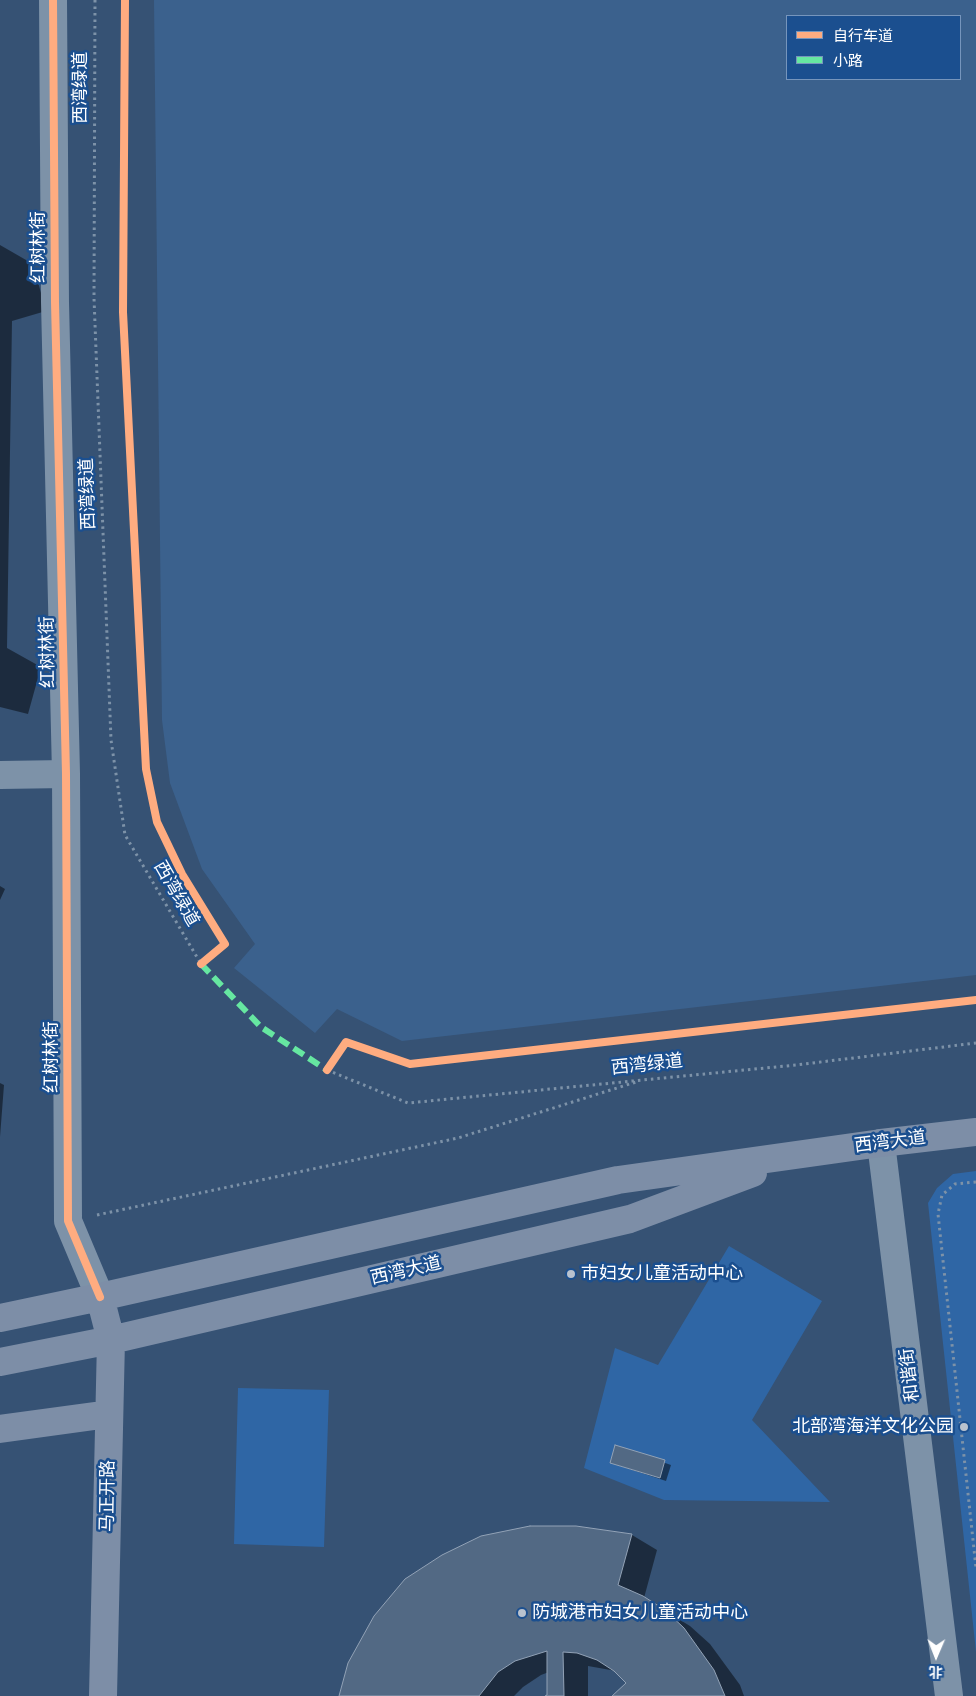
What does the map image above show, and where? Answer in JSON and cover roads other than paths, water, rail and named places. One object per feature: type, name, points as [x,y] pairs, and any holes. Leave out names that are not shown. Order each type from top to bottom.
[{"type":"main road","name":"西湾大道","points":[[0,1318],[618,1180],[882,1143],[976,1132]]},
{"type":"main road","name":"西湾大道","points":[[0,1362],[111,1340],[630,1219],[804,1154]]},
{"type":"main road","name":"马正开路","points":[[100,1297],[111,1340],[103,1696]]},
{"type":"main road","points":[[0,1429],[110,1414]]},
{"type":"street","name":"红树林街","points":[[53,0],[55,302],[66,774],[68,1222],[100,1297]]},
{"type":"street","points":[[0,775],[66,774]]},
{"type":"street","name":"和谐街","points":[[882,1143],[949,1696]]},
{"type":"place","name":"巿妇女儿童活动中心","points":[[571,1274]]},
{"type":"place","name":"北部湾海洋文化公园","points":[[964,1427]]},
{"type":"place","name":"防城港市妇女儿童活动中心","points":[[522,1613]]}]
